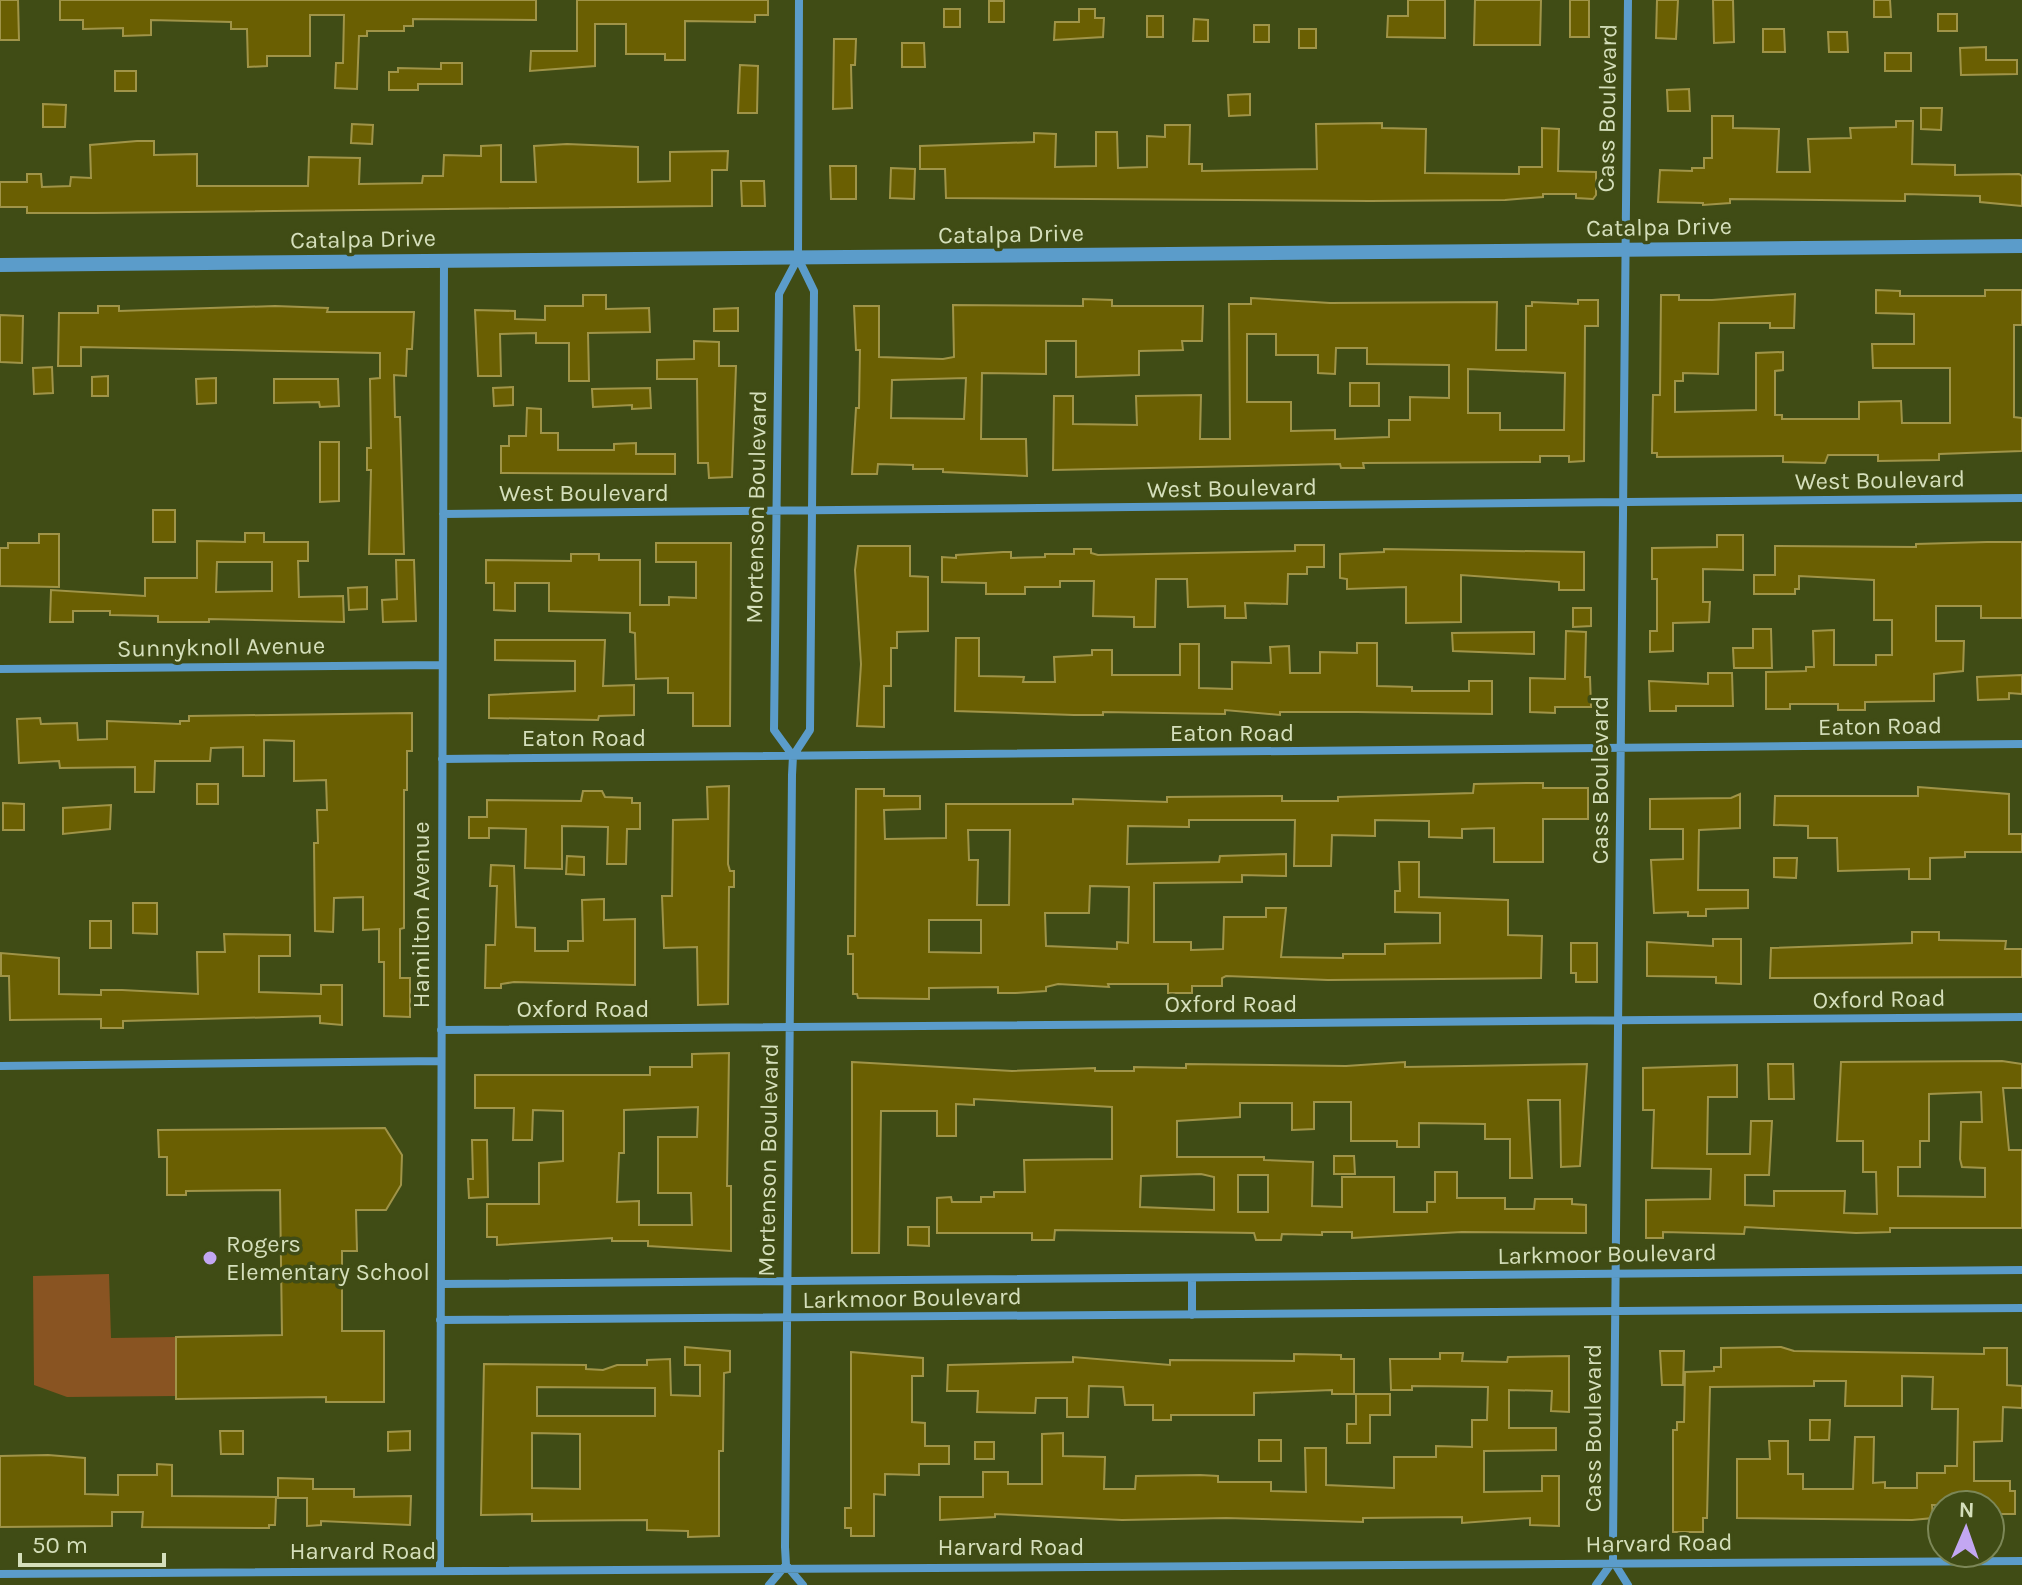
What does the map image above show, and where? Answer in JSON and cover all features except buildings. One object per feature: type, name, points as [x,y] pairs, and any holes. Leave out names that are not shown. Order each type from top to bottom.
[{"type":"street","name":"Mortenson Boulevard","points":[[786,1565],[793,756],[810,730],[814,291],[798,258],[799,0]]},
{"type":"street","name":"Cass Boulevard","points":[[1613,1561],[1628,0]]},
{"type":"street","name":"Catalpa Drive","points":[[0,265],[2022,246]]},
{"type":"street","name":"Mortenson Boulevard","points":[[793,756],[774,730],[775,511],[779,294],[798,258]]},
{"type":"street","name":"Hamilton Avenue","points":[[440,1570],[444,261]]},
{"type":"street","name":"West Boulevard","points":[[443,514],[2022,498]]},
{"type":"street","name":"Sunnyknoll Avenue","points":[[0,669],[442,665]]},
{"type":"street","name":"Eaton Road","points":[[442,759],[2022,744]]},
{"type":"street","name":"Oxford Road","points":[[441,1030],[2022,1017]]},
{"type":"street","points":[[0,1066],[441,1061]]},
{"type":"street","name":"Larkmoor Boulevard","points":[[441,1284],[2022,1270]]},
{"type":"street","points":[[1192,1278],[1192,1315]]},
{"type":"street","name":"Larkmoor Boulevard","points":[[440,1320],[2022,1308]]},
{"type":"street","points":[[1596,1585],[1613,1561],[1628,1585]]},
{"type":"street","name":"Harvard Road","points":[[0,1574],[786,1565],[1015,1567],[1613,1561],[2022,1561]]},
{"type":"street","points":[[769,1585],[786,1565],[803,1585]]},
{"type":"shaded area","points":[[109,1274],[111,1338],[176,1337],[176,1396],[67,1397],[34,1385],[33,1276]]},
{"type":"place","name":"Rogers Elementary School","points":[[210,1258]]}]
